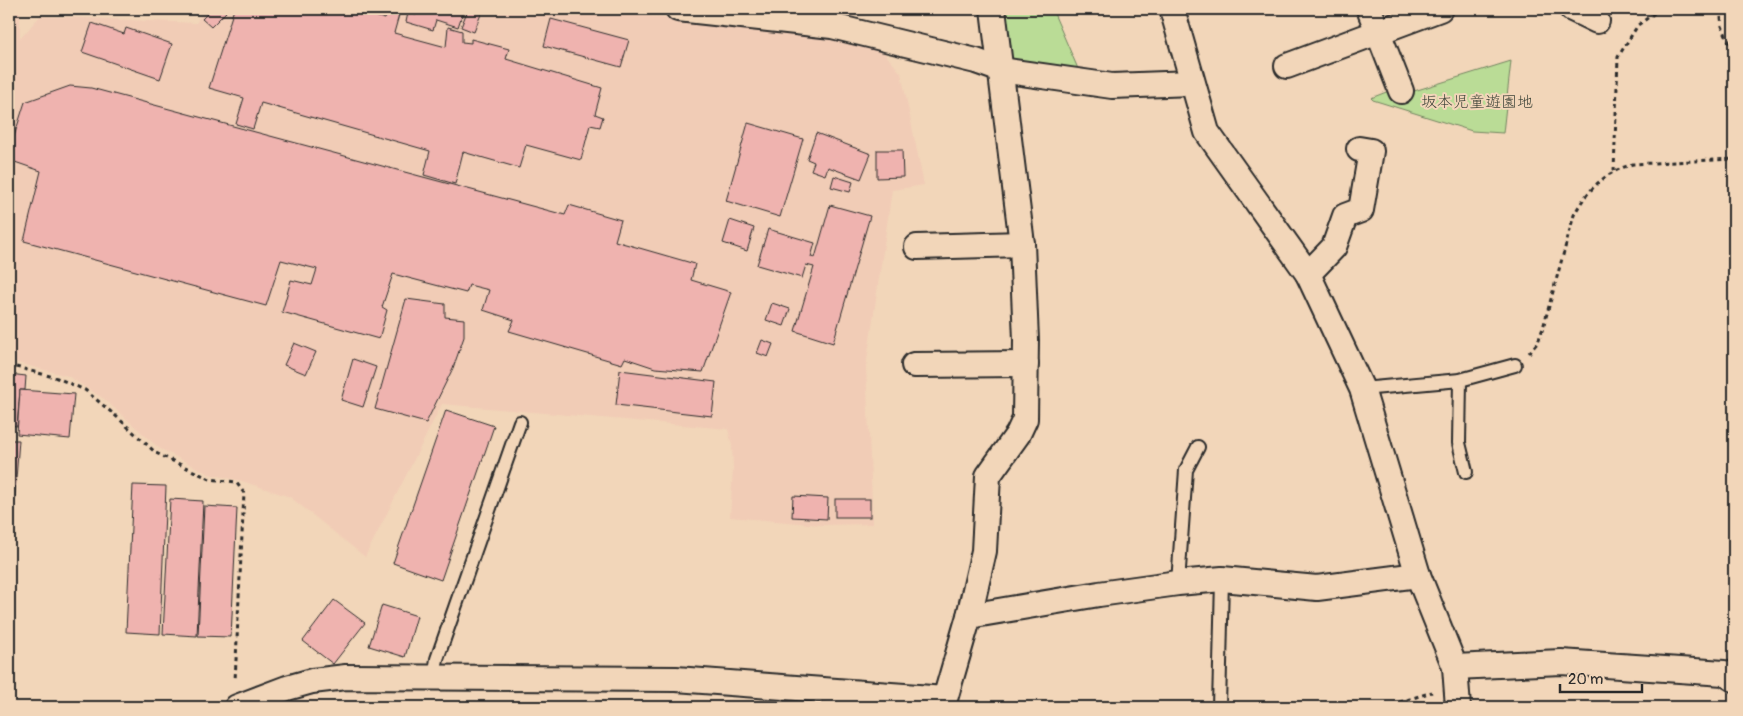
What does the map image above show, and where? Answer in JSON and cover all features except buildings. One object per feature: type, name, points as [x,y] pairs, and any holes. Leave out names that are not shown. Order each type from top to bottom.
[{"type":"street","points":[[678,9],[833,17],[1001,70],[1112,86],[1192,84]]},
{"type":"street","points":[[239,707],[287,688],[312,681],[346,677],[676,679],[945,703],[984,551],[988,476],[1018,434],[1024,419],[1026,340],[1022,244],[994,9]]},
{"type":"street","points":[[1172,9],[1207,132],[1308,274],[1362,388],[1418,575],[1457,686],[1561,662],[1724,674],[1734,679]]},
{"type":"street","points":[[1369,9],[1401,91]]},
{"type":"street","points":[[1287,66],[1440,9]]},
{"type":"street","points":[[1308,274],[1334,248],[1345,216],[1371,212],[1371,151],[1360,148]]},
{"type":"street","points":[[917,247],[1022,244]]},
{"type":"street","points":[[914,365],[1026,364]]},
{"type":"street","points":[[968,616],[1178,583],[1222,579],[1317,588],[1418,575]]},
{"type":"lane","points":[[1362,388],[1460,380],[1516,365]]},
{"type":"lane","points":[[1460,380],[1459,443],[1466,472]]},
{"type":"lane","points":[[434,677],[438,659],[520,422]]},
{"type":"lane","points":[[1178,583],[1186,470],[1198,447]]},
{"type":"lane","points":[[1220,707],[1222,579]]},
{"type":"path","points":[[1614,171],[1618,57],[1638,25],[1660,9]]},
{"type":"path","points":[[1720,9],[1722,26],[1734,53]]},
{"type":"path","points":[[1516,365],[1538,342],[1574,215],[1582,199],[1599,180],[1619,168],[1632,164],[1734,159]]},
{"type":"path","points":[[9,363],[58,378],[85,390],[156,453],[210,479],[236,482],[244,493],[235,687],[239,707]]},
{"type":"path","points":[[1384,707],[1457,686]]},
{"type":"shaded area","points":[[9,9],[20,9],[20,39],[40,16],[196,23],[205,9],[589,9],[781,32],[879,47],[901,73],[924,185],[892,190],[866,367],[873,524],[821,525],[730,517],[733,469],[732,445],[728,429],[442,404],[365,557],[290,497],[242,481],[209,474],[159,448],[104,399],[68,376],[18,363],[9,358]]},
{"type":"green space","points":[[1001,9],[1052,9],[1079,71],[1012,63],[1005,55]]},
{"type":"green space","name":"坂本児童遊園地","points":[[1511,61],[1503,133],[1472,131],[1371,98],[1394,89],[1398,96]]}]
